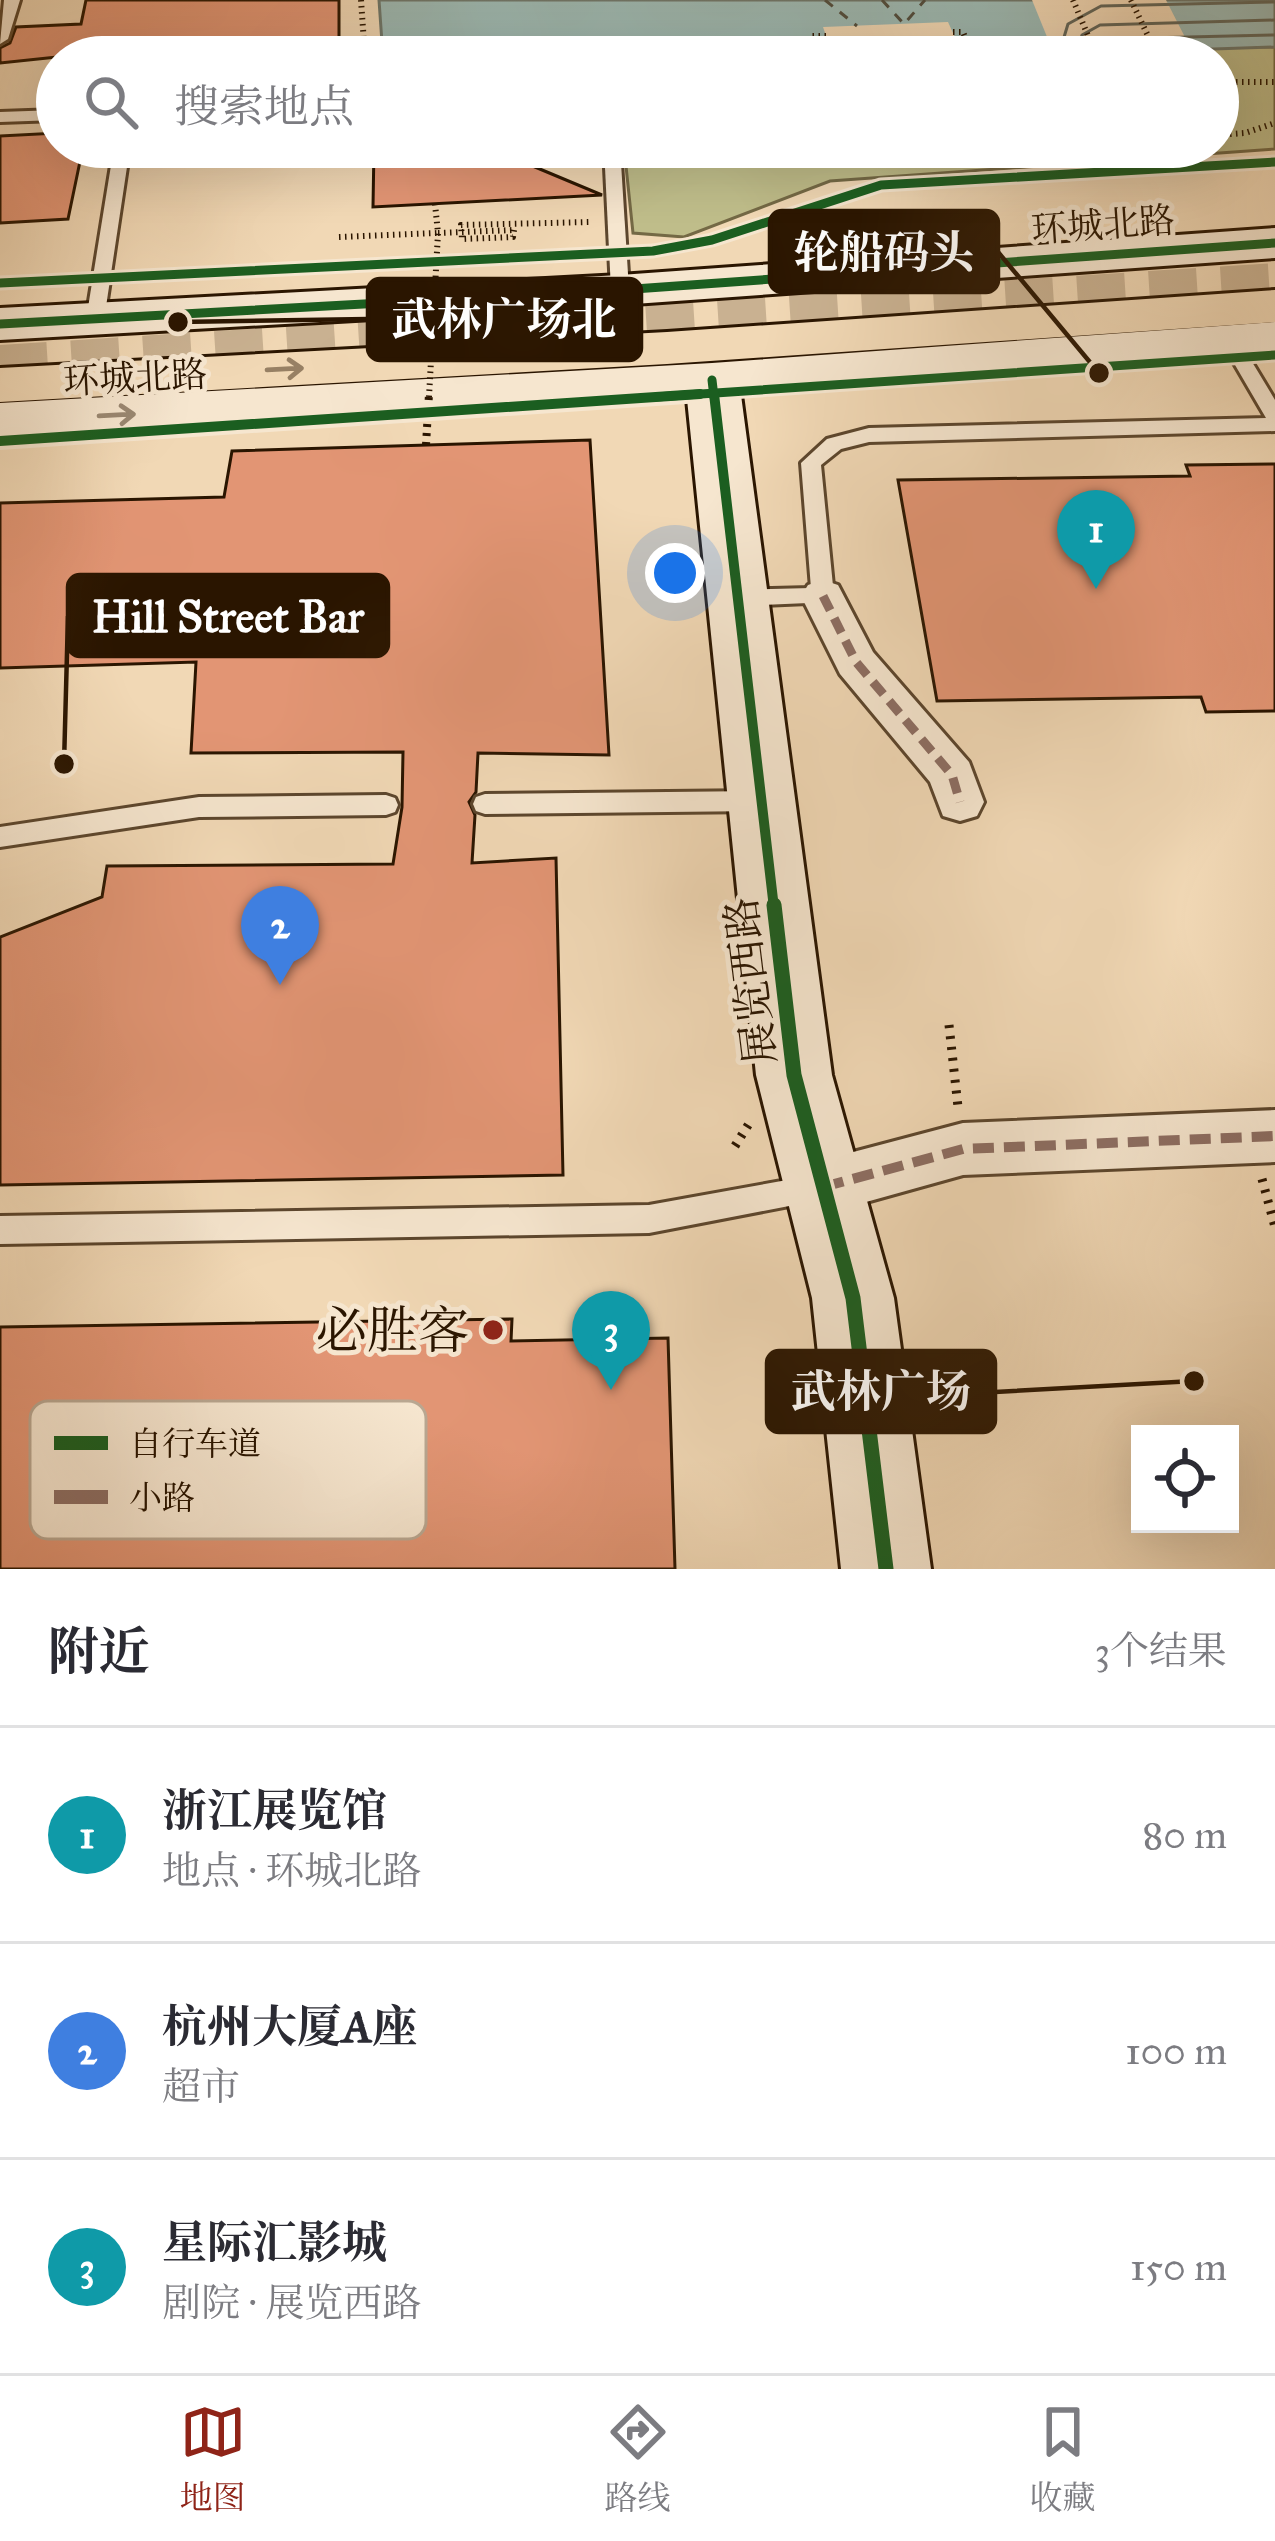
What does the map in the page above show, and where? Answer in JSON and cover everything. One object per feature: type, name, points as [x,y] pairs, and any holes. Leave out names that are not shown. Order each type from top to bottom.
[{"type":"main road","name":"环城北路","points":[[0,324],[620,290],[1275,243]]},
{"type":"main road","name":"环城北路","points":[[0,345],[1275,272]]},
{"type":"main road","name":"环城北路","points":[[0,385],[667,348],[1275,306]]},
{"type":"main road","name":"环城北路","points":[[0,421],[712,380],[1252,339]]},
{"type":"main road","name":"展览西路","points":[[712,380],[794,1076],[853,1298],[886,1569]]},
{"type":"street","points":[[823,596],[856,662],[952,775],[960,802]]},
{"type":"street","points":[[823,1187],[963,1149],[1275,1136]]},
{"type":"lane","points":[[0,39],[13,0]]},
{"type":"lane","points":[[0,117],[36,116]]},
{"type":"lane","points":[[95,320],[119,168]]},
{"type":"lane","points":[[613,168],[620,290]]},
{"type":"lane","points":[[739,598],[823,596],[811,463],[834,444],[868,435],[1275,421],[1252,339]]},
{"type":"lane","points":[[485,804],[762,801]]},
{"type":"lane","points":[[0,837],[199,807],[386,805]]},
{"type":"lane","points":[[0,1230],[649,1219],[823,1187]]},
{"type":"path","points":[[361,0],[363,36]]},
{"type":"path","points":[[1073,0],[1088,36]]},
{"type":"path","points":[[1131,0],[1148,36]]},
{"type":"path","points":[[953,32],[965,36]]},
{"type":"path","points":[[811,36],[826,36]]},
{"type":"path","points":[[1239,82],[1275,82]]},
{"type":"path","points":[[1239,133],[1275,123]]},
{"type":"path","points":[[1159,169],[1170,168]]},
{"type":"path","points":[[426,445],[438,232],[435,204]]},
{"type":"path","points":[[339,237],[438,232],[514,230],[513,237],[462,239],[461,225],[617,221]]},
{"type":"path","points":[[431,262],[455,260]]},
{"type":"path","points":[[404,414],[452,411]]},
{"type":"path","points":[[949,1025],[963,1149]]},
{"type":"path","points":[[735,1147],[751,1121]]},
{"type":"shaded area","points":[[1239,47],[1275,47],[1275,149],[1239,152]]},
{"type":"shaded area","points":[[626,168],[1011,168],[830,181],[684,237],[633,233]]},
{"type":"water","points":[[379,0],[1275,0],[1275,47],[1239,48],[1239,36],[382,36]]},
{"type":"pier","points":[[1032,0],[1166,0],[1184,36],[1047,36]]},
{"type":"pier","points":[[948,22],[954,36],[826,36],[823,27]]},
{"type":"building","points":[[86,0],[339,0],[339,36],[36,36],[36,59],[0,63],[0,48],[10,43],[16,27],[81,24]]},
{"type":"building","points":[[36,134],[36,168],[79,168],[68,219],[0,223],[0,136]]},
{"type":"building","points":[[374,168],[537,168],[602,195],[373,207]]},
{"type":"building","points":[[590,440],[609,755],[478,753],[476,792],[469,802],[475,815],[472,863],[556,858],[563,1175],[0,1185],[0,937],[102,897],[107,866],[393,864],[402,807],[403,752],[191,753],[196,662],[0,668],[0,503],[224,497],[232,451]]},
{"type":"building","points":[[1275,464],[1275,711],[1206,712],[1201,697],[937,701],[898,480],[1190,476],[1186,465]]},
{"type":"building","points":[[512,1319],[511,1341],[668,1338],[675,1569],[0,1569],[0,1327]]},
{"type":"ferry route","points":[[825,0],[857,26]]},
{"type":"ferry route","points":[[882,0],[904,24],[925,0]]},
{"type":"tunnel","points":[[0,369],[1275,287]]},
{"type":"marked path","points":[[823,596],[856,662],[952,775],[960,802]]},
{"type":"marked path","points":[[823,1187],[963,1149],[1275,1136]]},
{"type":"cycle path","points":[[1239,164],[1275,162]]},
{"type":"cycle path","points":[[0,283],[653,251],[712,240],[881,185],[1172,168]]},
{"type":"cycle path","points":[[0,324],[620,290],[1275,243]]},
{"type":"cycle path","points":[[0,441],[1275,355]]},
{"type":"cycle path","points":[[712,380],[794,1075],[853,1298],[886,1569]]},
{"type":"place","name":"武林广场北","points":[[178,322]]},
{"type":"place","name":"轮船码头","points":[[1099,373]]},
{"type":"place","name":"浙江展览馆","points":[[1096,589]]},
{"type":"place","name":"Hill Street Bar","points":[[64,764]]},
{"type":"place","name":"杭州大厦A座","points":[[280,985]]},
{"type":"place","name":"必胜客","points":[[493,1330]]},
{"type":"place","name":"武林广场","points":[[1194,1381]]},
{"type":"place","name":"星际汇影城","points":[[611,1390]]}]
